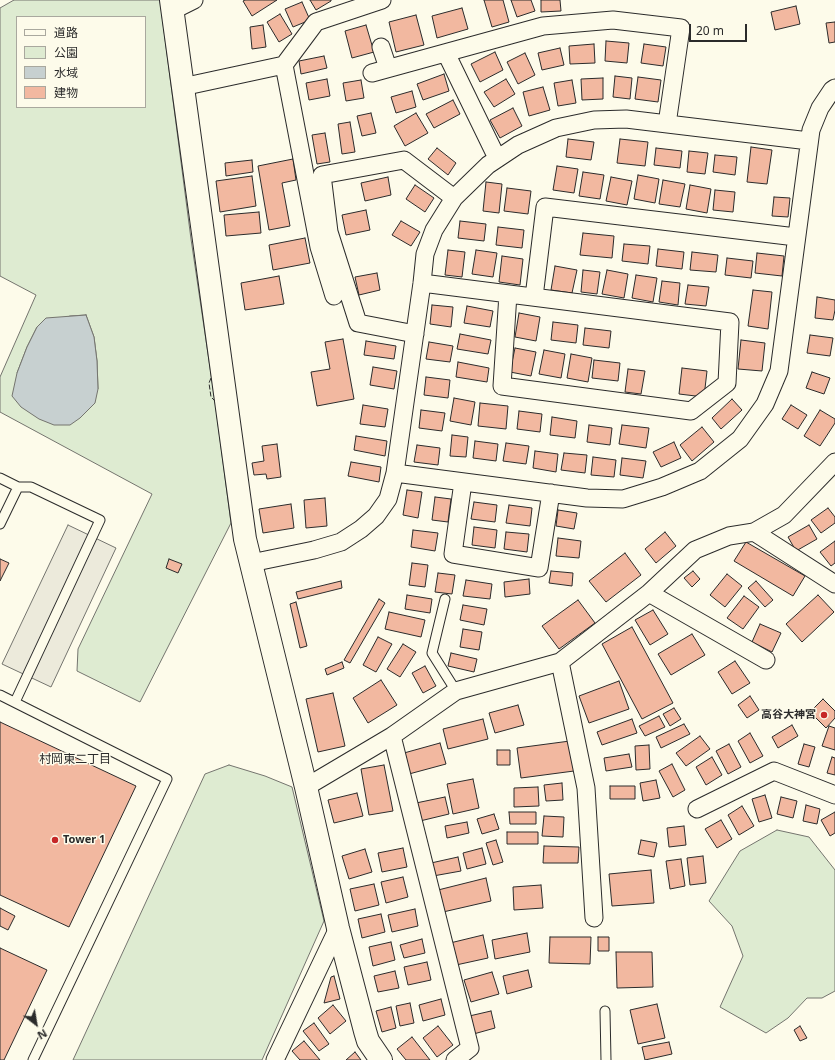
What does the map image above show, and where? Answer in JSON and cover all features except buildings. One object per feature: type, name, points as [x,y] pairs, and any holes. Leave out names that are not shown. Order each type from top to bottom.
[{"type":"street","points":[[194,0],[171,6],[245,539],[306,787],[338,928],[368,1041],[381,1060]]},
{"type":"street","points":[[182,87],[284,65],[316,22],[382,0]]},
{"type":"street","points":[[372,73],[543,26],[612,20],[681,28],[667,124]]},
{"type":"street","points":[[381,47],[388,68]]},
{"type":"street","points":[[446,52],[497,158]]},
{"type":"street","points":[[284,65],[319,246],[334,296]]},
{"type":"street","points":[[395,473],[551,494],[587,498],[623,499],[662,487],[700,471],[740,439],[765,404],[779,371],[811,130],[820,108],[835,88]]},
{"type":"street","points":[[251,564],[314,550],[340,542],[361,529],[376,516],[388,499],[395,473],[425,254],[434,230],[454,198],[488,164],[518,145],[556,128],[594,120],[626,119],[809,141]]},
{"type":"street","points":[[415,334],[358,323],[329,232],[322,175],[404,160],[454,198]]},
{"type":"street","points":[[534,297],[545,207],[796,237]]},
{"type":"street","points":[[422,283],[730,322],[727,383],[691,411],[502,386],[508,294]]},
{"type":"street","points":[[306,787],[392,736],[456,691],[560,662],[649,593],[695,550],[729,536],[754,532],[784,515],[835,462]]},
{"type":"street","points":[[463,482],[453,554],[539,568],[551,494]]},
{"type":"street","points":[[754,532],[835,584]]},
{"type":"street","points":[[649,593],[766,660]]},
{"type":"street","points":[[560,662],[586,788],[594,918]]},
{"type":"street","points":[[392,736],[470,1048],[455,1060]]},
{"type":"street","points":[[698,809],[774,771],[835,795]]},
{"type":"street","points":[[275,1060],[338,928]]},
{"type":"lane","points":[[0,478],[18,487],[31,487],[100,520],[14,702]]},
{"type":"lane","points":[[0,524],[18,487]]},
{"type":"lane","points":[[445,599],[432,653],[456,691]]},
{"type":"lane","points":[[0,695],[167,779],[33,1060]]},
{"type":"lane","points":[[605,1011],[606,1060]]},
{"type":"green space","points":[[14,0],[160,0],[191,239],[231,523],[140,702],[77,671],[78,649],[152,494],[0,412],[0,377],[36,295],[0,276],[0,8]],"holes":[[[86,315],[94,337],[98,389],[17,373],[37,327],[70,316]]]},
{"type":"green space","points":[[229,765],[265,776],[292,787],[324,921],[262,1060],[73,1060],[205,774]]},
{"type":"green space","points":[[777,830],[809,837],[835,870],[835,991],[822,998],[807,998],[788,1018],[766,1033],[720,1007],[743,956],[732,926],[709,901],[740,851]]},
{"type":"shaded area","points":[[68,525],[116,548],[51,687],[2,664]]},
{"type":"water","points":[[86,315],[94,337],[97,361],[98,389],[95,403],[80,418],[70,425],[54,425],[39,419],[21,407],[12,396],[17,373],[37,327],[46,318]]},
{"type":"fence","points":[[211,378],[209,383],[211,397],[215,401]]},
{"type":"place","name":"高谷大神宮","points":[[824,715]]},
{"type":"place","name":"Tower 1","points":[[55,840]]},
{"type":"district","name":"村岡東二丁目","points":[[75,760]]}]
